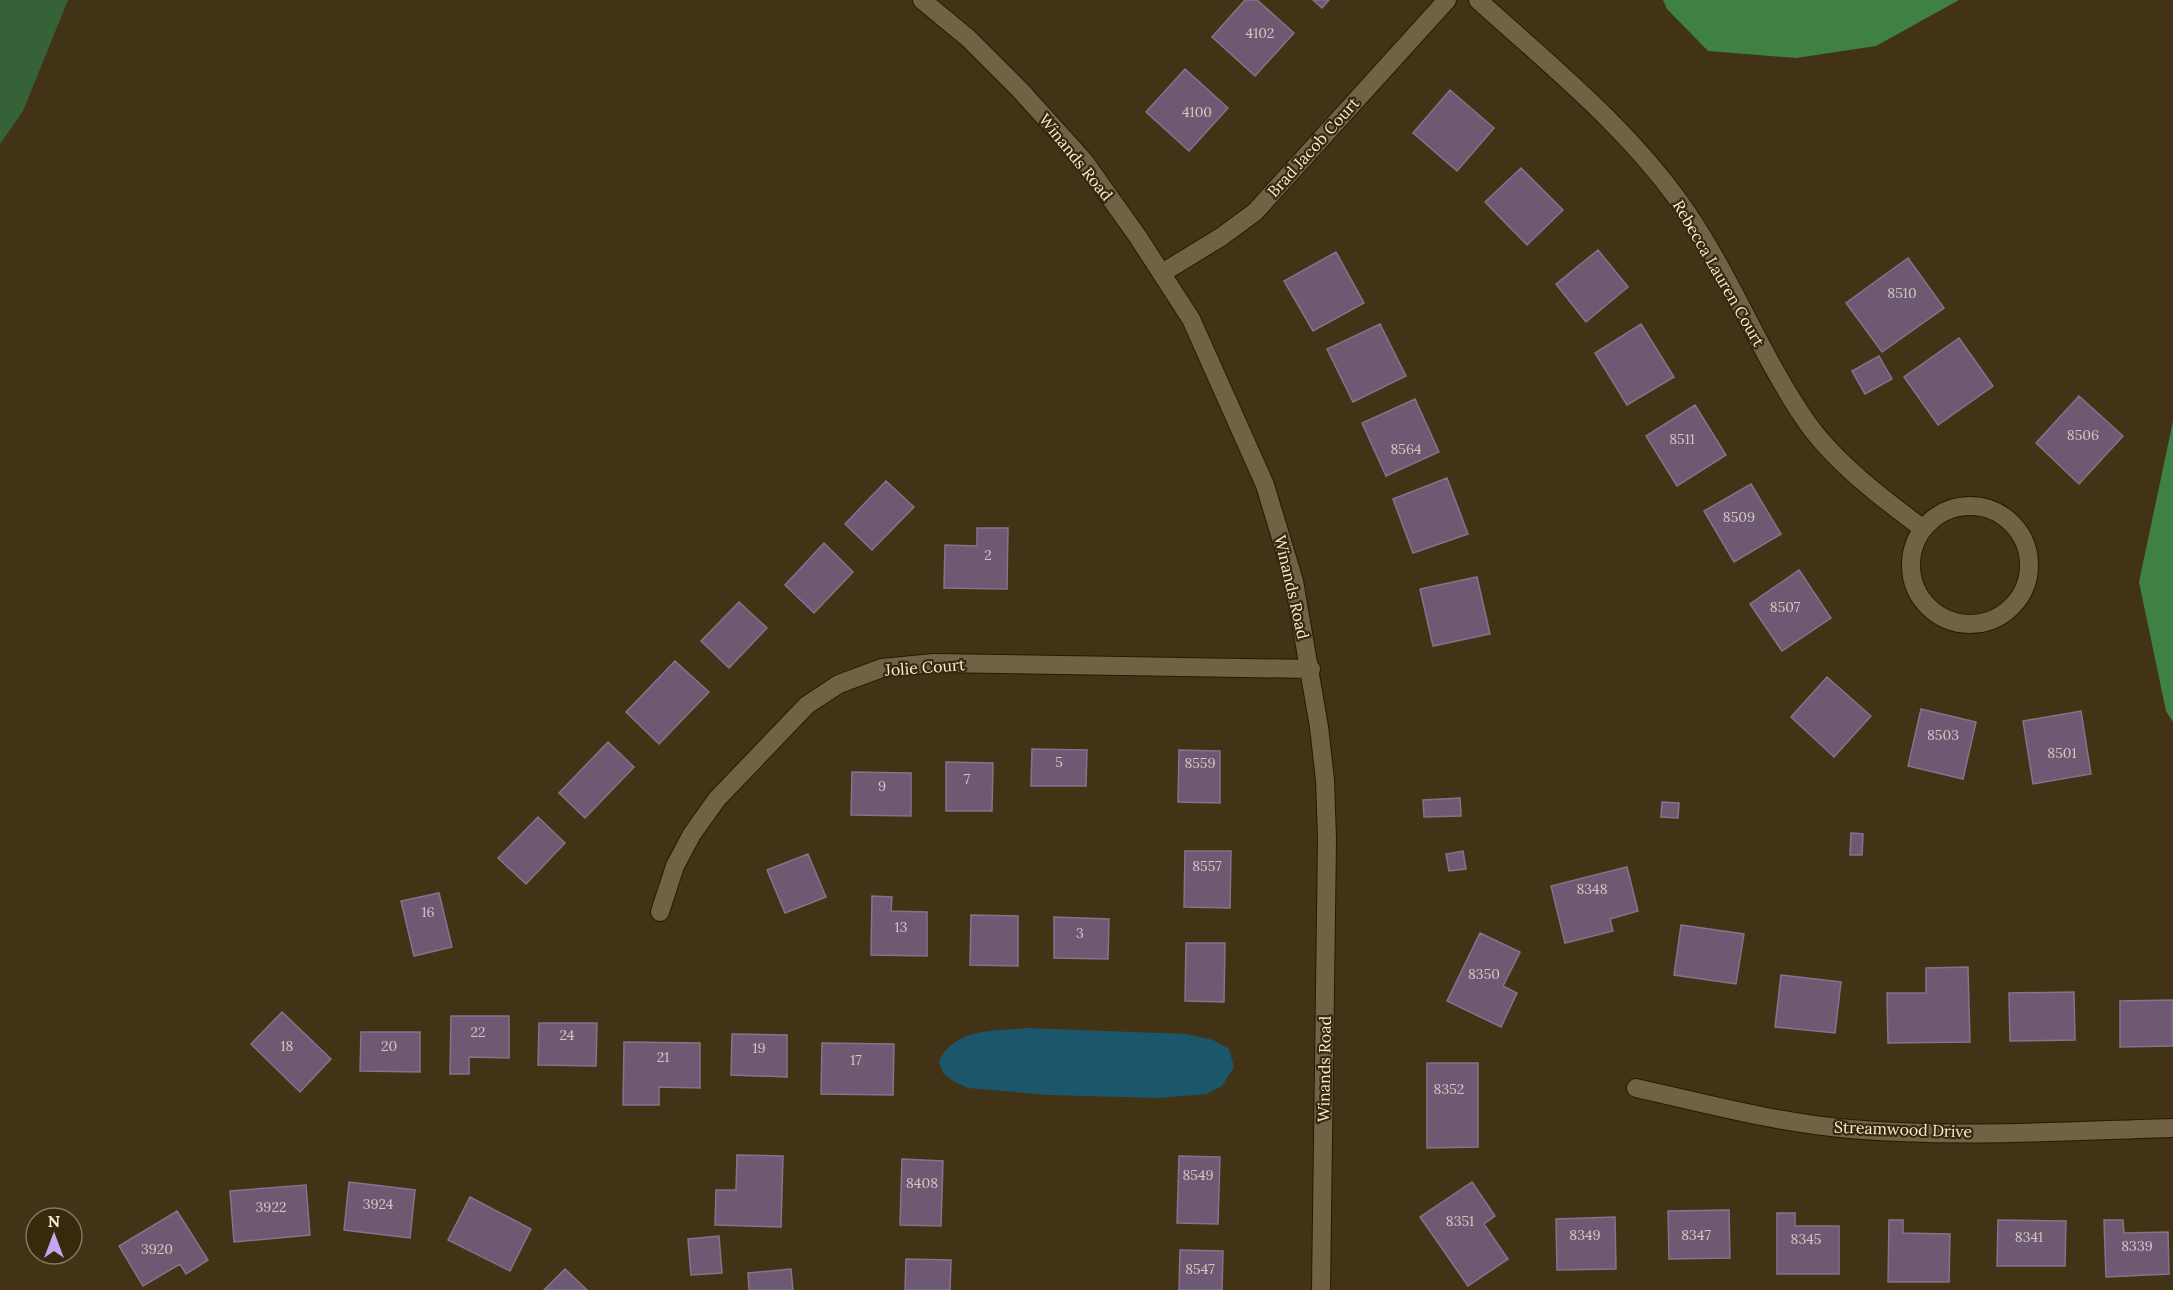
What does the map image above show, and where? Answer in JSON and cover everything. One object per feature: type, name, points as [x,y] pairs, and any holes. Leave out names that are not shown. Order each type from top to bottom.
[{"type":"street","name":"Winands Road","points":[[922,0],[968,38],[1014,83],[1084,161],[1138,237],[1191,319],[1265,485],[1294,581],[1311,669],[1325,780],[1327,839],[1321,1290]]},
{"type":"street","name":"Brad Jacob Court","points":[[1162,273],[1221,237],[1255,212],[1447,0]]},
{"type":"street","name":"Rebecca Lauren Court","points":[[1478,0],[1608,119],[1651,164],[1689,215],[1729,283],[1777,374],[1809,426],[1848,468],[1922,528]]},
{"type":"street","points":[[1960,506],[1981,506],[2000,512],[2016,526],[2026,542],[2030,565],[2026,586],[2015,605],[1996,619],[1970,625],[1948,621],[1930,610],[1918,594],[1910,572],[1911,551],[1922,528],[1939,513],[1960,506]]},
{"type":"street","name":"Jolie Court","points":[[660,912],[675,866],[692,834],[717,799],[807,705],[839,684],[882,668],[934,663],[1311,669]]},
{"type":"street","name":"Streamwood Drive","points":[[1636,1088],[1787,1121],[1849,1129],[1925,1134],[2173,1128]]},
{"type":"green space","points":[[0,0],[68,0],[23,111],[0,144]]},
{"type":"green space","points":[[1663,0],[1959,0],[1876,46],[1796,58],[1708,51],[1667,9]]},
{"type":"green space","points":[[2173,421],[2173,722],[2166,711],[2139,582]]},
{"type":"water","points":[[1026,1028],[1186,1034],[1213,1040],[1229,1049],[1234,1067],[1222,1086],[1207,1094],[1158,1098],[1049,1095],[968,1088],[943,1073],[939,1062],[945,1051],[964,1037],[988,1031]]},
{"type":"building","points":[[1245,0],[1257,0],[1294,33],[1255,76],[1212,37]]},
{"type":"building","points":[[1313,0],[1329,0],[1322,8]]},
{"type":"building","points":[[1185,69],[1228,108],[1189,151],[1146,112]]},
{"type":"building","points":[[1450,90],[1494,128],[1457,171],[1413,133]]},
{"type":"building","points":[[1521,168],[1563,210],[1527,245],[1485,202]]},
{"type":"building","points":[[1598,250],[1628,287],[1586,322],[1556,284]]},
{"type":"building","points":[[1336,252],[1364,303],[1313,331],[1284,281]]},
{"type":"building","points":[[1908,258],[1944,308],[1882,352],[1846,303]]},
{"type":"building","points":[[1380,324],[1406,376],[1353,402],[1327,349]]},
{"type":"building","points":[[1641,324],[1674,377],[1627,405],[1595,353]]},
{"type":"building","points":[[1959,338],[1993,386],[1938,425],[1904,377]]},
{"type":"building","points":[[1879,356],[1892,379],[1865,394],[1852,371]]},
{"type":"building","points":[[2079,396],[2123,436],[2079,484],[2036,443]]},
{"type":"building","points":[[1415,399],[1439,452],[1386,476],[1362,423]]},
{"type":"building","points":[[1695,405],[1726,455],[1677,486],[1646,436]]},
{"type":"building","points":[[1447,478],[1468,534],[1413,553],[1393,499]]},
{"type":"building","points":[[886,481],[914,507],[872,550],[845,524]]},
{"type":"building","points":[[1751,484],[1781,534],[1734,562],[1704,511]]},
{"type":"building","points":[[977,528],[1008,528],[1007,589],[944,588],[945,545],[977,546]]},
{"type":"building","points":[[824,543],[853,572],[814,613],[785,585]]},
{"type":"building","points":[[1799,570],[1831,618],[1782,651],[1750,604]]},
{"type":"building","points":[[1477,577],[1490,634],[1433,646],[1420,589]]},
{"type":"building","points":[[739,602],[767,628],[729,668],[701,641]]},
{"type":"building","points":[[675,661],[709,692],[659,744],[626,712]]},
{"type":"building","points":[[1827,677],[1871,716],[1834,757],[1791,717]]},
{"type":"building","points":[[1921,709],[1976,722],[1963,779],[1908,766]]},
{"type":"building","points":[[2081,711],[2091,774],[2033,784],[2023,721]]},
{"type":"building","points":[[608,742],[634,767],[585,818],[559,793]]},
{"type":"building","points":[[1032,749],[1087,750],[1086,786],[1031,786]]},
{"type":"building","points":[[1179,750],[1220,751],[1220,803],[1178,802]]},
{"type":"building","points":[[946,762],[993,763],[992,811],[946,811]]},
{"type":"building","points":[[852,772],[911,773],[911,816],[851,815]]},
{"type":"building","points":[[1460,798],[1461,816],[1424,817],[1423,800]]},
{"type":"building","points":[[1662,802],[1679,803],[1678,818],[1661,817]]},
{"type":"building","points":[[538,817],[565,843],[526,884],[498,858]]},
{"type":"building","points":[[1851,833],[1863,834],[1862,855],[1850,855]]},
{"type":"building","points":[[1185,851],[1231,851],[1230,908],[1184,907]]},
{"type":"building","points":[[1463,851],[1466,869],[1449,871],[1446,854]]},
{"type":"building","points":[[808,854],[826,897],[785,913],[767,870]]},
{"type":"building","points":[[1627,867],[1638,911],[1610,919],[1613,931],[1565,943],[1551,886]]},
{"type":"building","points":[[439,893],[452,947],[414,956],[401,901]]},
{"type":"building","points":[[872,896],[892,897],[891,911],[927,912],[927,956],[871,955]]},
{"type":"building","points":[[971,915],[1018,916],[1018,966],[970,965]]},
{"type":"building","points":[[1054,917],[1109,919],[1108,959],[1054,958]]},
{"type":"building","points":[[1681,925],[1744,934],[1736,984],[1674,975]]},
{"type":"building","points":[[1480,933],[1520,952],[1503,986],[1517,993],[1501,1027],[1447,1001]]},
{"type":"building","points":[[1186,943],[1225,943],[1224,1002],[1185,1001]]},
{"type":"building","points":[[1968,967],[1970,1042],[1888,1043],[1887,993],[1926,993],[1926,968]]},
{"type":"building","points":[[1781,975],[1841,982],[1835,1033],[1775,1027]]},
{"type":"building","points":[[2074,992],[2075,1040],[2010,1041],[2009,993]]},
{"type":"building","points":[[2173,1000],[2173,1046],[2120,1047],[2120,1001]]},
{"type":"building","points":[[282,1012],[331,1059],[300,1092],[251,1044]]},
{"type":"building","points":[[451,1016],[509,1016],[509,1058],[469,1057],[469,1074],[450,1074]]},
{"type":"building","points":[[539,1023],[597,1023],[596,1066],[538,1065]]},
{"type":"building","points":[[361,1032],[420,1032],[420,1072],[360,1071]]},
{"type":"building","points":[[732,1034],[787,1035],[787,1077],[731,1075]]},
{"type":"building","points":[[624,1042],[700,1043],[700,1088],[659,1087],[659,1105],[623,1105]]},
{"type":"building","points":[[822,1043],[894,1044],[893,1095],[821,1094]]},
{"type":"building","points":[[1427,1063],[1478,1063],[1478,1147],[1427,1148]]},
{"type":"building","points":[[737,1155],[783,1156],[781,1227],[715,1225],[716,1190],[736,1190]]},
{"type":"building","points":[[1179,1156],[1220,1157],[1218,1224],[1177,1223]]},
{"type":"building","points":[[902,1159],[943,1161],[941,1226],[900,1225]]},
{"type":"building","points":[[349,1182],[415,1190],[410,1238],[344,1230]]},
{"type":"building","points":[[1472,1182],[1495,1216],[1484,1224],[1508,1259],[1468,1286],[1420,1217]]},
{"type":"building","points":[[306,1185],[310,1235],[234,1242],[230,1191]]},
{"type":"building","points":[[470,1197],[531,1229],[510,1271],[448,1240]]},
{"type":"building","points":[[1729,1210],[1730,1258],[1669,1259],[1668,1211]]},
{"type":"building","points":[[177,1211],[208,1260],[186,1274],[180,1264],[143,1286],[119,1246]]},
{"type":"building","points":[[1777,1213],[1795,1213],[1795,1226],[1839,1226],[1839,1274],[1777,1274]]},
{"type":"building","points":[[1615,1217],[1616,1269],[1557,1270],[1556,1219]]},
{"type":"building","points":[[1889,1220],[1903,1220],[1903,1233],[1950,1234],[1949,1282],[1888,1282]]},
{"type":"building","points":[[1998,1220],[2066,1221],[2065,1266],[1997,1266]]},
{"type":"building","points":[[2104,1220],[2123,1220],[2124,1233],[2168,1232],[2169,1274],[2106,1277]]},
{"type":"building","points":[[719,1236],[722,1273],[691,1275],[688,1239]]},
{"type":"building","points":[[1180,1250],[1223,1251],[1222,1290],[1179,1290]]},
{"type":"building","points":[[906,1259],[951,1260],[950,1290],[905,1290]]},
{"type":"building","points":[[565,1269],[587,1290],[544,1290]]},
{"type":"building","points":[[791,1269],[793,1290],[749,1290],[748,1273]]}]
